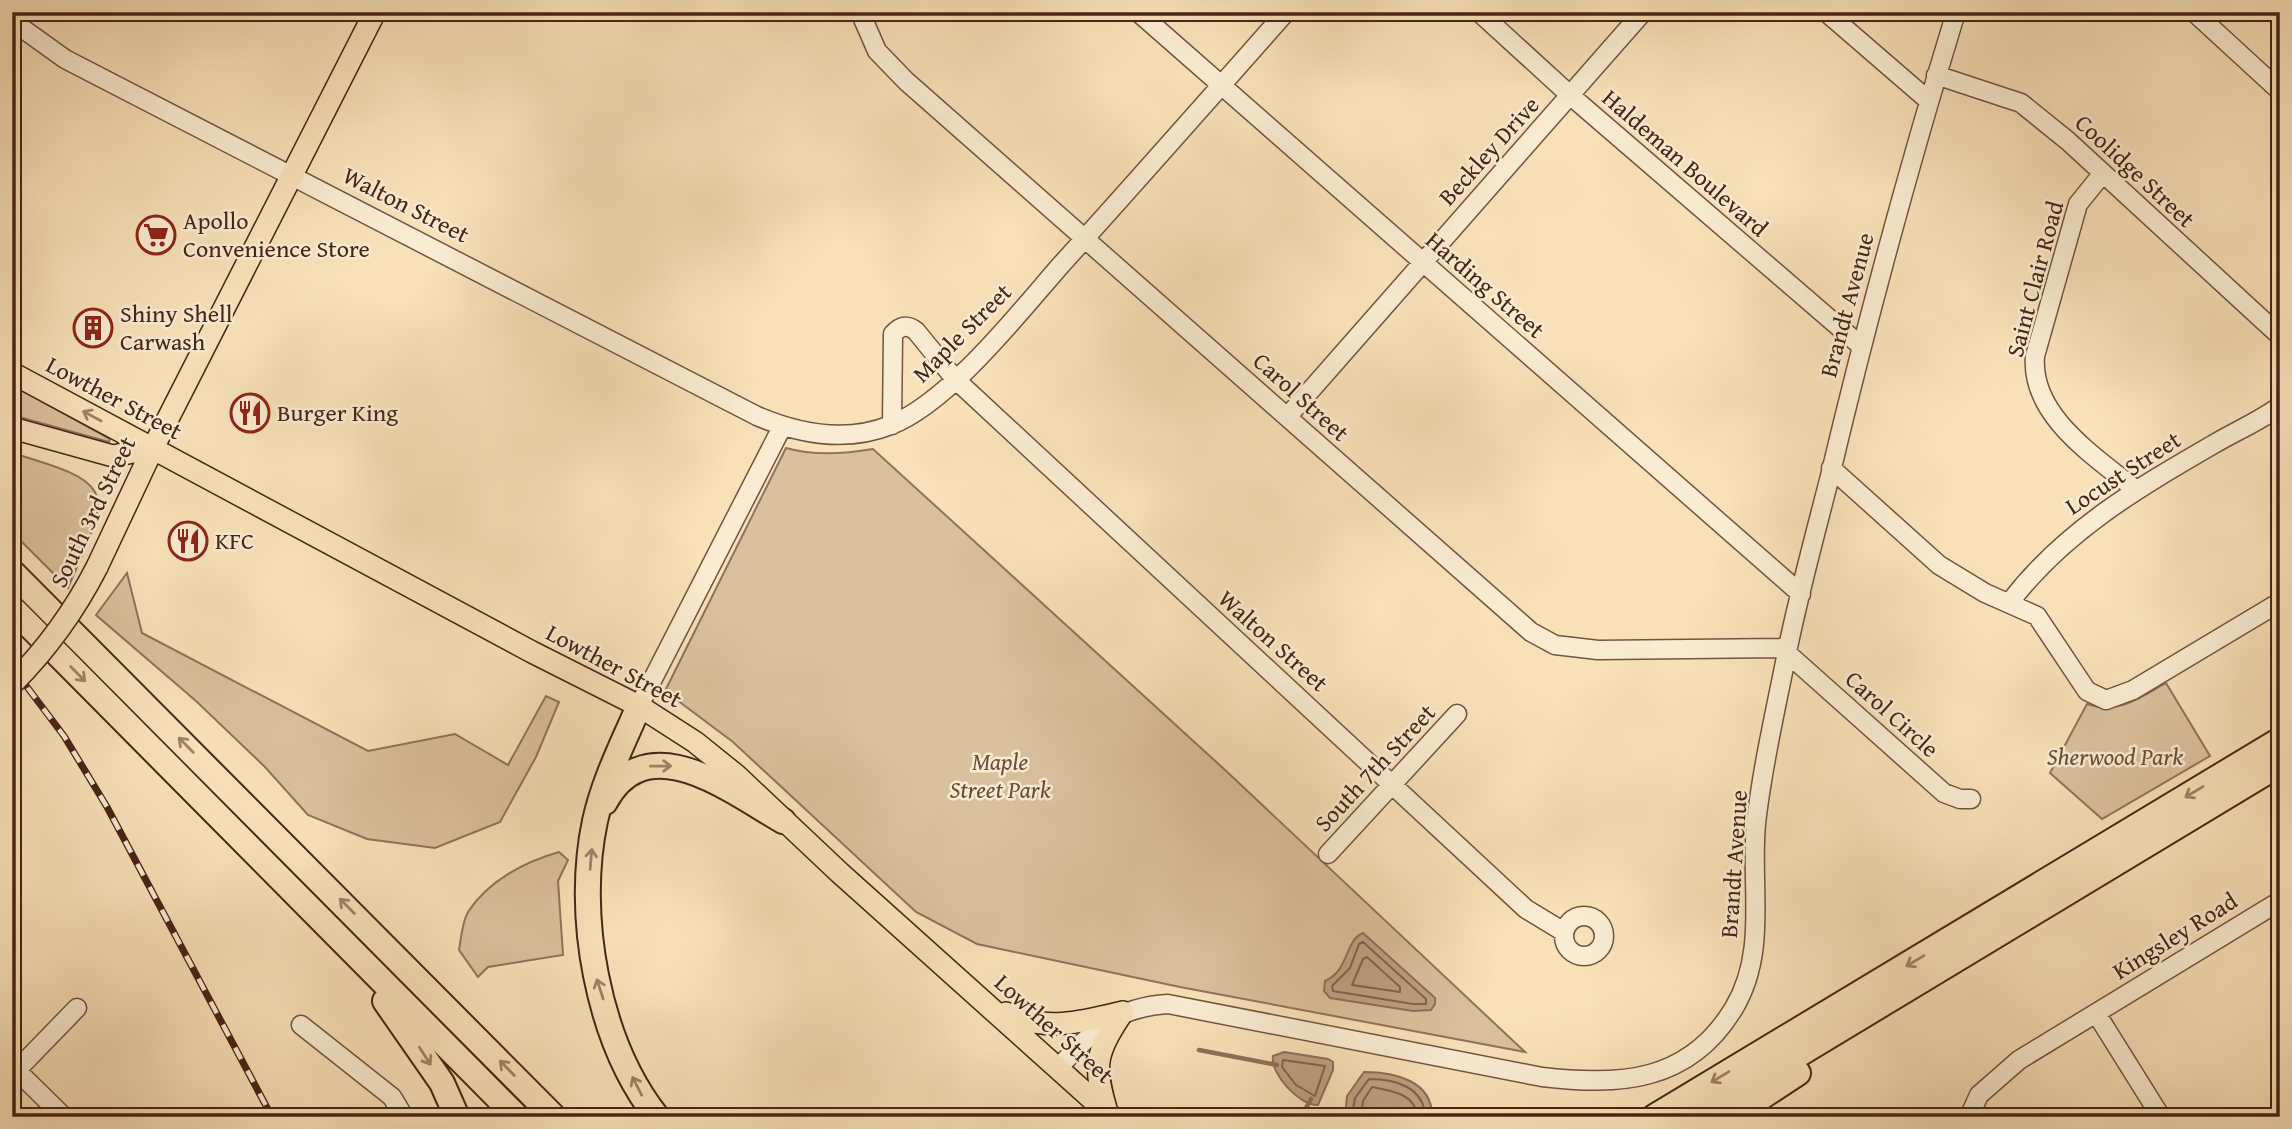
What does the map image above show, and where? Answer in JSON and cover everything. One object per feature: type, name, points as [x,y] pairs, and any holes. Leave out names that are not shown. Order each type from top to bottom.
[{"type":"highway","points":[[12,572],[554,1117]]},
{"type":"highway","points":[[12,608],[517,1117]]},
{"type":"highway","points":[[639,706],[607,780],[595,821],[588,922],[595,974],[621,1054],[645,1102],[657,1117]]},
{"type":"highway","points":[[1654,1117],[2280,738]]},
{"type":"highway","points":[[1695,1117],[2280,764]]},
{"type":"highway","points":[[595,821],[614,786],[650,766],[672,765],[694,771],[783,821]]},
{"type":"highway","points":[[1731,1117],[2180,823]]},
{"type":"highway","points":[[308,905],[414,1039],[442,1083],[457,1117]]},
{"type":"main road","name":"South 3rd Street","points":[[12,684],[48,648],[75,610],[153,448],[374,12]]},
{"type":"main road","name":"Lowther Street","points":[[12,373],[521,646],[639,706],[711,753],[783,821],[1110,1114]]},
{"type":"main road","points":[[12,428],[113,456],[153,448]]},
{"type":"main road","points":[[990,1006],[1024,1022],[1056,1025],[1123,1012]]},
{"type":"main road","points":[[1110,1114],[1097,1076],[1099,1051],[1123,1012]]},
{"type":"street","name":"Carol Street","points":[[860,12],[885,61],[1489,596],[1548,643],[1598,650],[1787,651]]},
{"type":"street","name":"Harding Street","points":[[1138,12],[1801,594]]},
{"type":"street","name":"Maple Street","points":[[782,427],[840,435],[892,425],[919,408],[955,379],[1085,239],[1286,12]]},
{"type":"street","name":"Haldeman Boulevard","points":[[1479,12],[1571,96],[1861,346]]},
{"type":"street","name":"Beckley Drive","points":[[1288,416],[1643,12]]},
{"type":"street","points":[[1826,12],[1929,101]]},
{"type":"street","name":"Brandt Avenue","points":[[1058,1068],[1096,1030],[1123,1012],[1168,1004],[1542,1077],[1586,1082],[1639,1078],[1680,1061],[1720,1026],[1733,1009],[1748,978],[1757,906],[1757,819],[1787,651],[1861,346],[1956,12]]},
{"type":"street","points":[[2194,12],[2280,91]]},
{"type":"street","name":"Walton Street","points":[[12,20],[55,53],[782,427]]},
{"type":"street","name":"Coolidge Street","points":[[1936,75],[2021,103],[2103,173],[2280,336]]},
{"type":"street","name":"Saint Clair Road","points":[[2103,173],[2078,204],[2035,356],[2034,371],[2039,393],[2052,414],[2137,490]]},
{"type":"street","name":"Walton Street","points":[[892,425],[892,334],[898,328],[908,327],[916,331],[955,379],[1526,909],[1564,932]]},
{"type":"street","name":"Locust Street","points":[[2010,602],[2061,545],[2137,490],[2280,406]]},
{"type":"street","points":[[639,706],[782,427]]},
{"type":"street","points":[[1832,468],[1939,565],[1985,593],[2031,612],[2043,623],[2081,686],[2106,700],[2133,690],[2280,602]]},
{"type":"street","name":"Carol Circle","points":[[1787,651],[1944,793],[1960,799],[1971,799]]},
{"type":"street","name":"South 7th Street","points":[[1328,854],[1457,714]]},
{"type":"street","name":"Kingsley Road","points":[[1969,1117],[1979,1095],[1993,1081],[2038,1048],[2280,901]]},
{"type":"street","points":[[64,1117],[14,1070],[77,1008]]},
{"type":"street","points":[[2096,1013],[2161,1117]]},
{"type":"street","points":[[301,1025],[392,1097],[404,1117]]},
{"type":"green space","points":[[12,385],[110,439],[109,442],[12,415]]},
{"type":"green space","name":"Maple Street Park","points":[[786,448],[829,453],[873,449],[1224,769],[1525,1052],[1180,987],[977,944],[916,912],[733,742],[665,691]]},
{"type":"green space","points":[[12,453],[73,474],[89,484],[97,496],[97,511],[92,530],[68,588],[12,532]]},
{"type":"green space","points":[[127,573],[142,633],[368,751],[455,734],[508,765],[546,696],[559,702],[536,757],[500,822],[435,848],[367,839],[308,815],[265,767],[196,701],[96,615]]},
{"type":"green space","name":"Sherwood Park","points":[[2166,683],[2210,756],[2102,819],[2050,773],[2087,704],[2098,707],[2118,706]]},
{"type":"green space","points":[[559,852],[568,860],[558,881],[563,955],[488,967],[478,977],[459,950],[468,912],[486,891],[508,874]]},
{"type":"water","points":[[1363,933],[1435,998],[1431,1010],[1413,1011],[1330,998],[1324,991],[1325,981],[1339,970],[1353,942]]},
{"type":"water","points":[[1284,1052],[1333,1062],[1333,1070],[1318,1105],[1295,1095],[1281,1080],[1273,1063],[1273,1056]]},
{"type":"water","points":[[1364,1072],[1388,1074],[1410,1081],[1426,1095],[1431,1105],[1432,1117],[1345,1117],[1347,1096]]},
{"type":"waterway","points":[[1199,1050],[1277,1065]]},
{"type":"waterway","points":[[1301,1117],[1311,1099]]},
{"type":"railway","points":[[12,667],[64,736],[107,807],[272,1117]]},
{"type":"place","name":"Apollo Convenience Store","points":[[156,235]]},
{"type":"place","name":"Shiny Shell Carwash","points":[[93,328]]},
{"type":"place","name":"Burger King","points":[[250,413]]},
{"type":"place","name":"KFC","points":[[188,541]]}]
